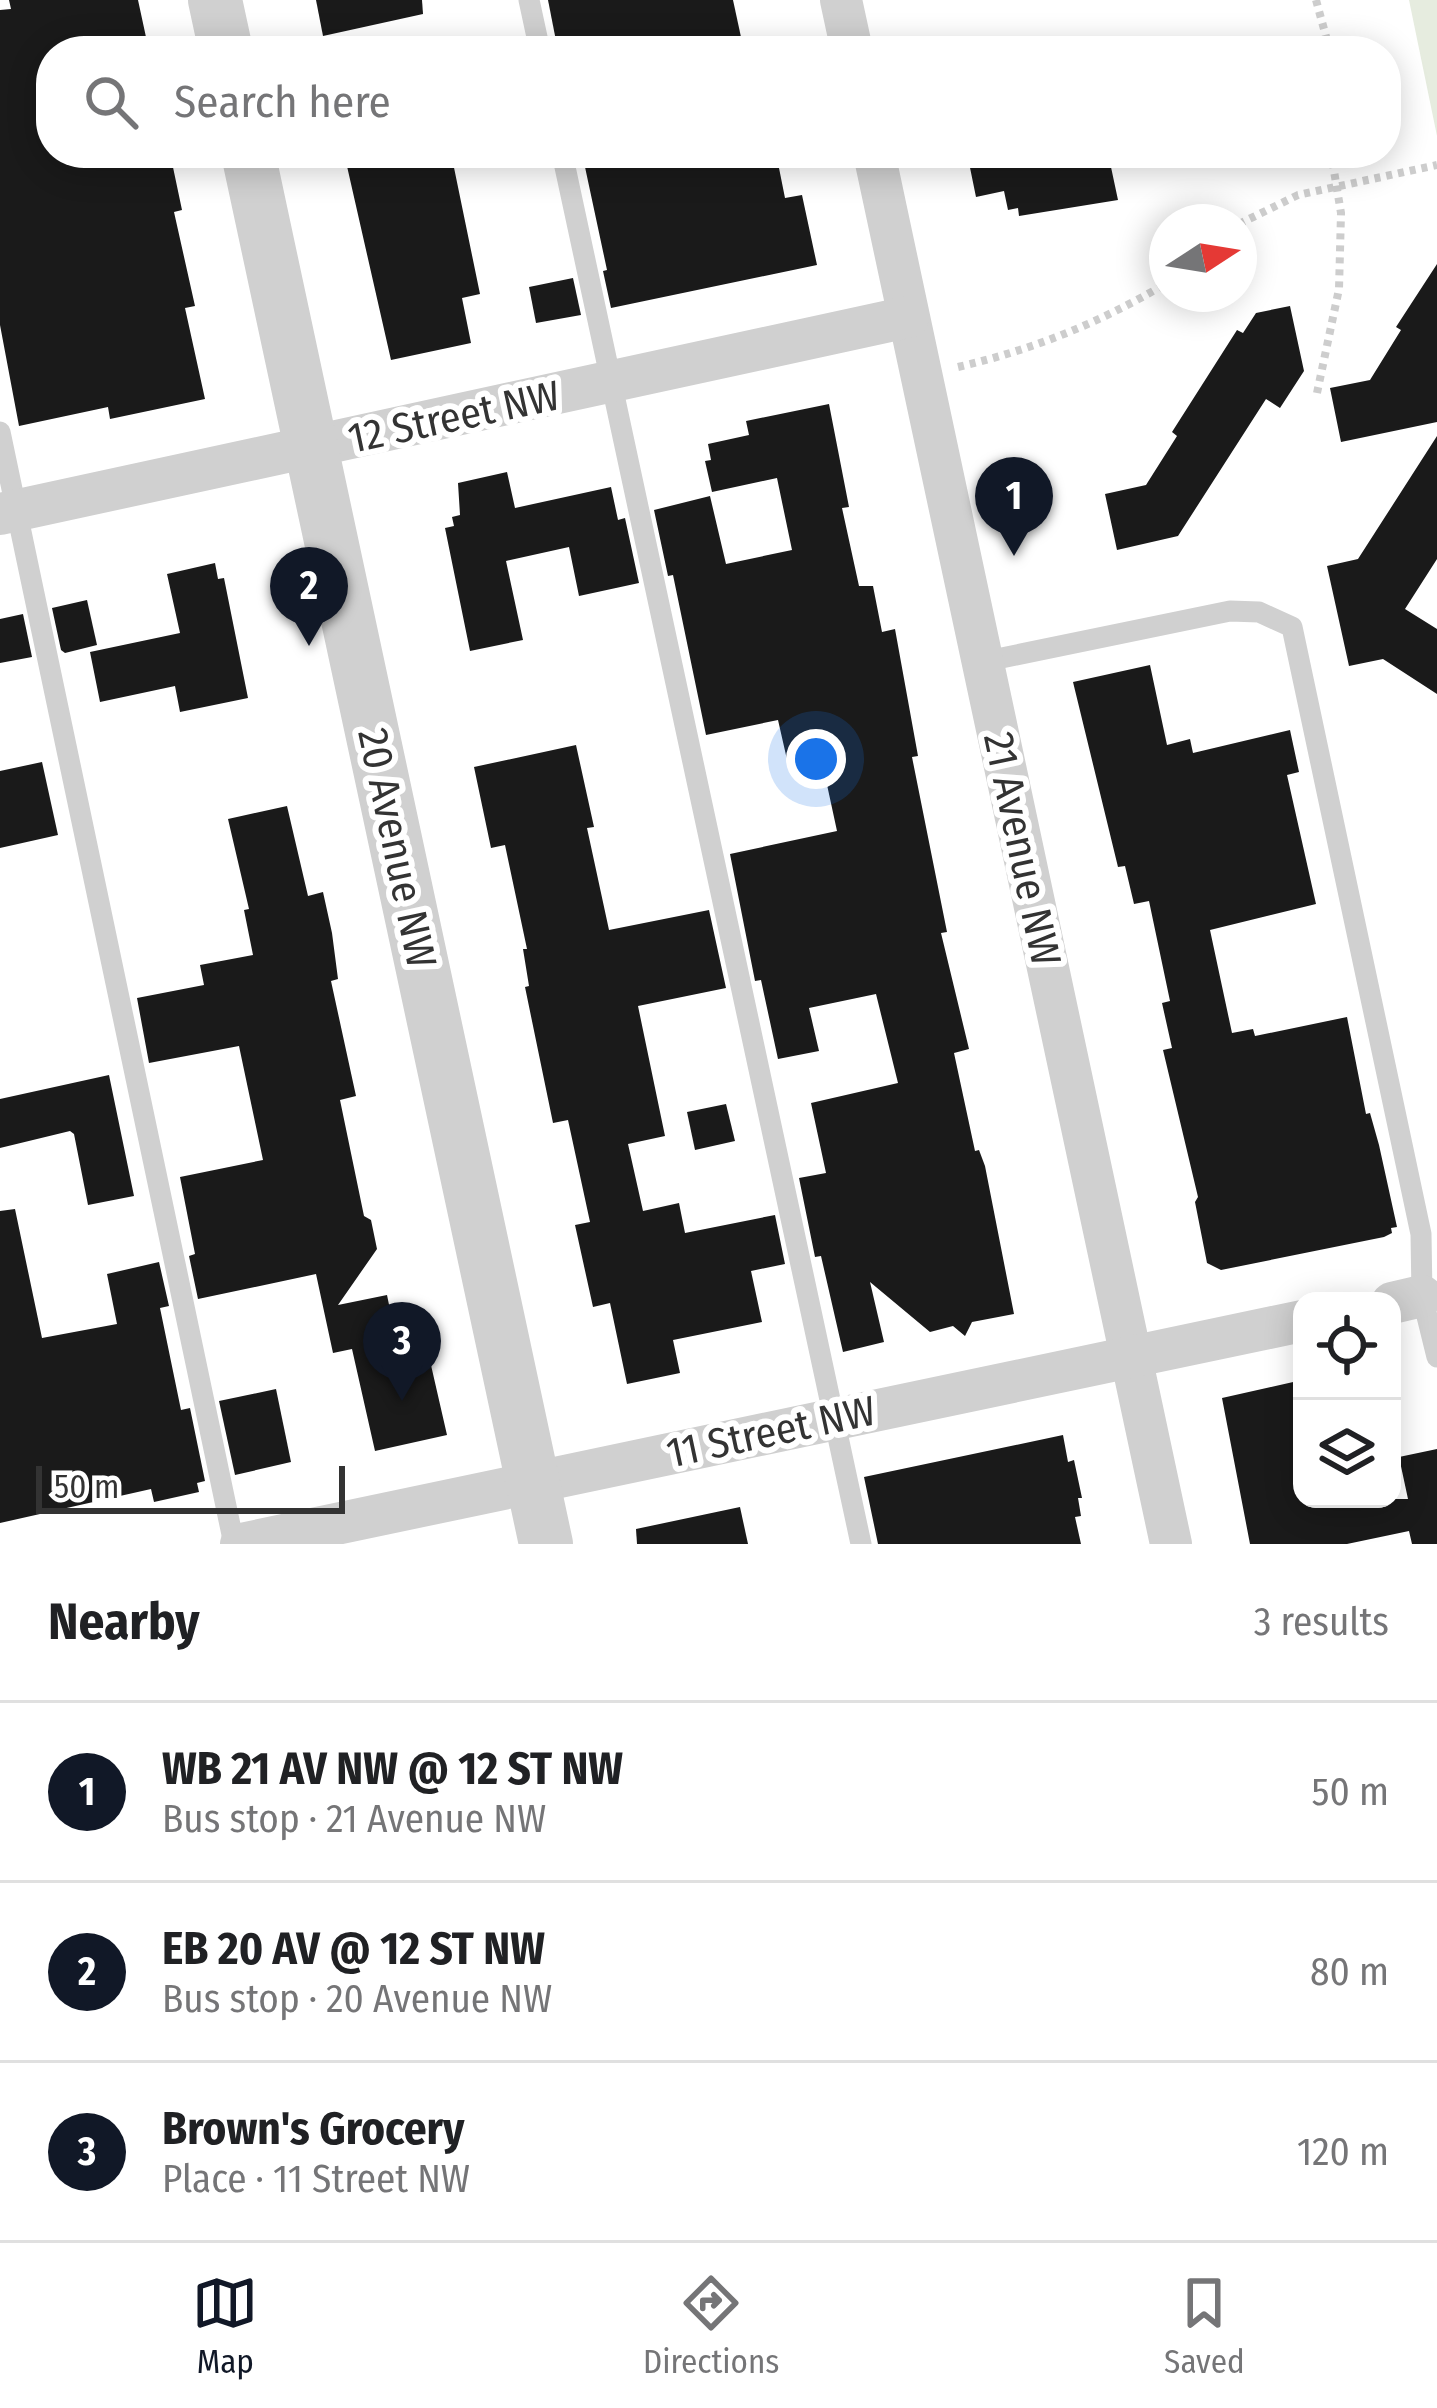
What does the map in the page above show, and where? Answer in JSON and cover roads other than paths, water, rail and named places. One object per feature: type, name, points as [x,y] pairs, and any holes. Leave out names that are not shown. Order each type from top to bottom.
[{"type":"street","points":[[215,0],[223,36]]},
{"type":"street","points":[[841,0],[849,36]]},
{"type":"street","name":"20 Avenue NW","points":[[251,168],[546,1544]]},
{"type":"street","name":"21 Avenue NW","points":[[877,168],[1171,1544]]},
{"type":"street","name":"12 Street NW","points":[[8,512],[908,317]]},
{"type":"street","name":"11 Street NW","points":[[238,1544],[1293,1323]]},
{"type":"lane","points":[[530,0],[537,36]]},
{"type":"lane","points":[[565,168],[861,1544]]},
{"type":"lane","points":[[0,432],[8,512],[238,1544]]},
{"type":"lane","points":[[982,662],[1230,611],[1259,611],[1292,628],[1420,1234],[1407,1300],[1437,1357]]},
{"type":"place","name":"WB 21 AV NW @ 12 ST NW","points":[[1014,556]]},
{"type":"place","name":"EB 20 AV @ 12 ST NW","points":[[309,646]]},
{"type":"place","name":"Brown's Grocery","points":[[402,1401]]}]
